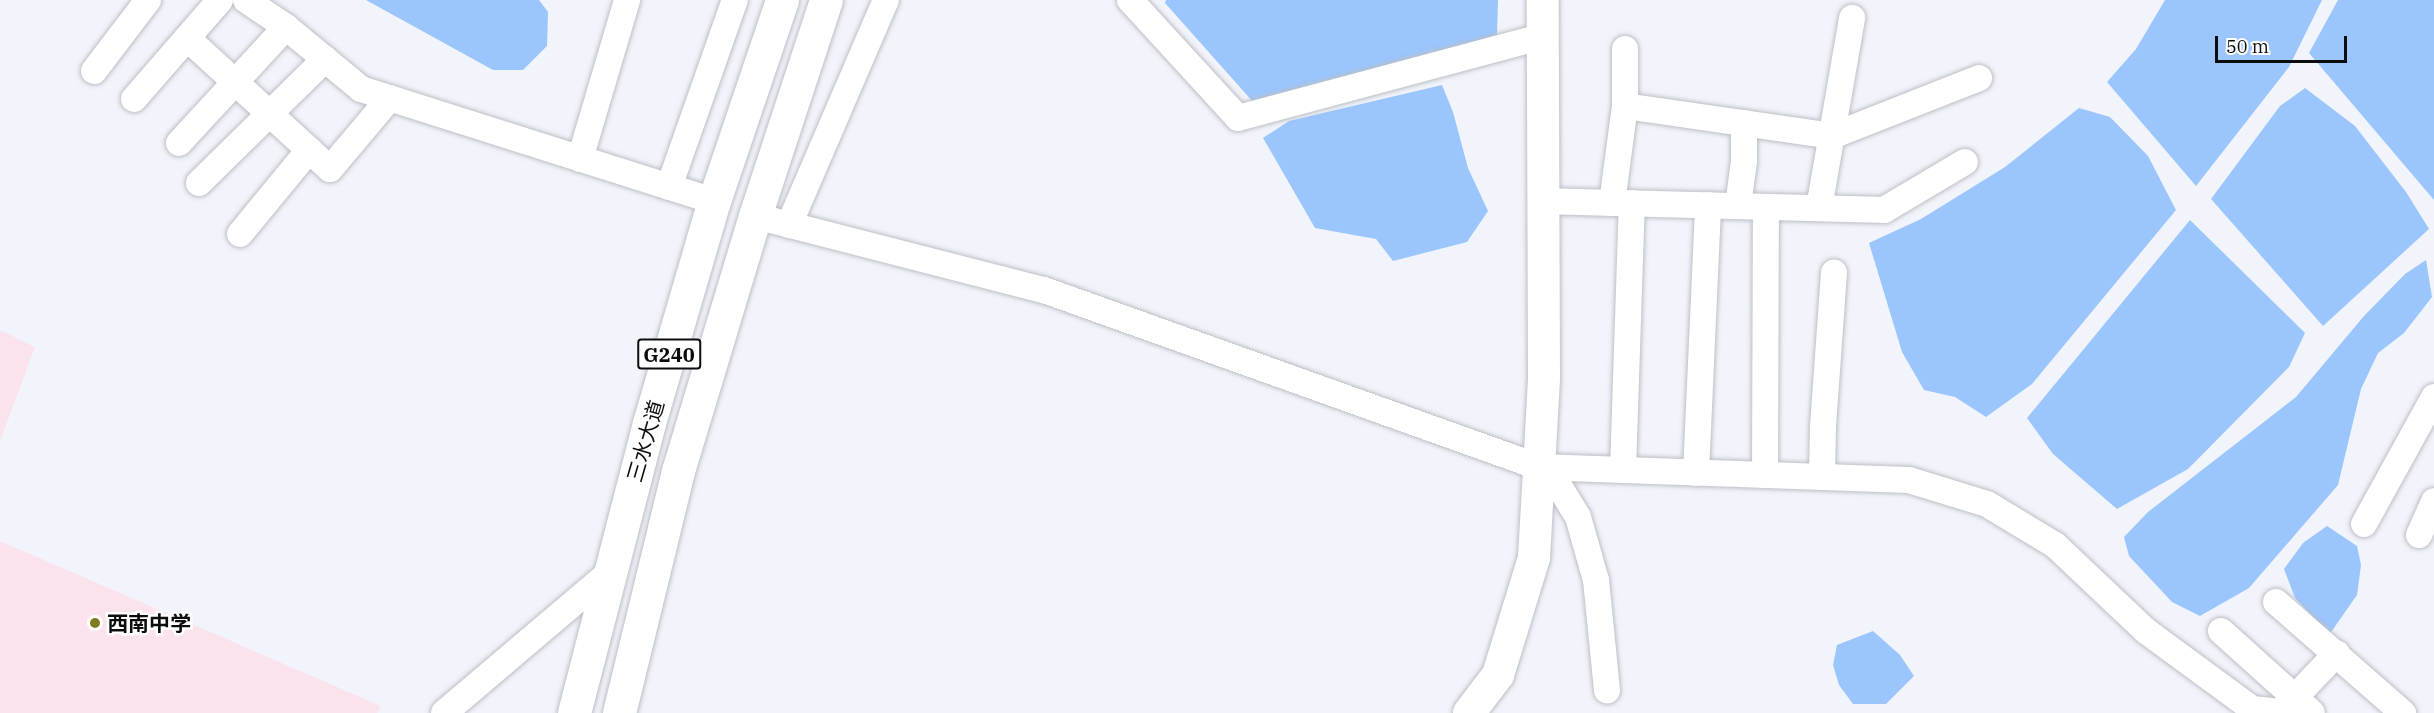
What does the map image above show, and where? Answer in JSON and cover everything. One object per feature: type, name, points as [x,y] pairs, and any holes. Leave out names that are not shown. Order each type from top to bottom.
[{"type":"highway","name":"三水大道","points":[[574,713],[608,574],[652,412],[714,201],[782,0]]},
{"type":"highway","name":"三水大道","points":[[619,713],[678,471],[755,216],[826,0]]},
{"type":"main road","points":[[1469,713],[1498,675],[1534,558],[1544,468],[1543,0]]},
{"type":"street","points":[[94,71],[148,0]]},
{"type":"street","points":[[134,99],[220,0]]},
{"type":"street","points":[[246,0],[286,27],[361,89],[714,201]]},
{"type":"street","points":[[580,159],[627,0]]},
{"type":"street","points":[[669,187],[735,0]]},
{"type":"street","points":[[789,225],[886,0]]},
{"type":"street","points":[[1130,0],[1238,118],[1543,36]]},
{"type":"street","points":[[1819,208],[1852,18]]},
{"type":"street","points":[[179,143],[286,27]]},
{"type":"street","points":[[187,38],[330,169],[390,98]]},
{"type":"street","points":[[1623,470],[1622,203],[1625,49]]},
{"type":"street","points":[[199,183],[325,60]]},
{"type":"street","points":[[1625,106],[1832,136],[1979,78]]},
{"type":"street","points":[[1738,206],[1744,160],[1744,123]]},
{"type":"street","points":[[240,234],[309,150]]},
{"type":"street","points":[[1544,201],[1884,210],[1965,162]]},
{"type":"street","points":[[1696,473],[1708,205]]},
{"type":"street","points":[[1765,475],[1766,207]]},
{"type":"street","points":[[755,216],[1044,290],[1544,468],[1909,480],[1987,504],[2055,545],[2146,631],[2252,709],[2281,712],[2303,705],[2337,653]]},
{"type":"street","points":[[1822,477],[1823,426],[1834,272]]},
{"type":"street","points":[[2364,524],[2434,397]]},
{"type":"street","points":[[1544,468],[1578,517],[1596,580],[1607,690]]},
{"type":"street","points":[[2418,535],[2434,501]]},
{"type":"street","points":[[444,713],[608,574]]},
{"type":"street","points":[[2276,602],[2403,713]]},
{"type":"street","points":[[2221,632],[2303,705]]},
{"type":"shaded area","points":[[0,330],[35,347],[0,441]]},
{"type":"shaded area","name":"西南中学","points":[[0,541],[381,706],[377,713],[0,713]]},
{"type":"water","points":[[366,0],[539,0],[548,12],[547,46],[523,70],[493,70]]},
{"type":"water","points":[[1166,0],[1498,0],[1497,35],[1254,103],[1165,3]]},
{"type":"water","points":[[2165,0],[2322,0],[2289,67],[2196,186],[2107,82],[2136,49]]},
{"type":"water","points":[[2338,0],[2434,0],[2434,200],[2309,53]]},
{"type":"water","points":[[1442,85],[1453,112],[1468,168],[1488,211],[1467,242],[1393,261],[1376,239],[1315,228],[1263,138],[1289,121]]},
{"type":"water","points":[[2305,88],[2355,126],[2406,192],[2429,229],[2323,326],[2211,199],[2280,106]]},
{"type":"water","points":[[2079,108],[2110,117],[2148,156],[2176,210],[2032,384],[1986,417],[1955,397],[1924,390],[1902,352],[1869,243],[1921,219],[2005,167]]},
{"type":"water","points":[[2190,220],[2305,333],[2289,367],[2188,469],[2117,509],[2053,454],[2027,418]]},
{"type":"water","points":[[2426,260],[2432,297],[2404,333],[2378,353],[2361,389],[2338,485],[2249,588],[2200,616],[2172,602],[2129,556],[2124,537],[2148,512],[2296,397],[2364,316],[2405,274]]},
{"type":"water","points":[[2327,526],[2357,546],[2361,565],[2357,595],[2329,635],[2295,598],[2284,569],[2303,543]]},
{"type":"water","points":[[1873,631],[1900,655],[1914,676],[1886,704],[1853,704],[1839,685],[1833,665],[1837,645]]},
{"type":"place","name":"西南中学","points":[[95,623]]}]
